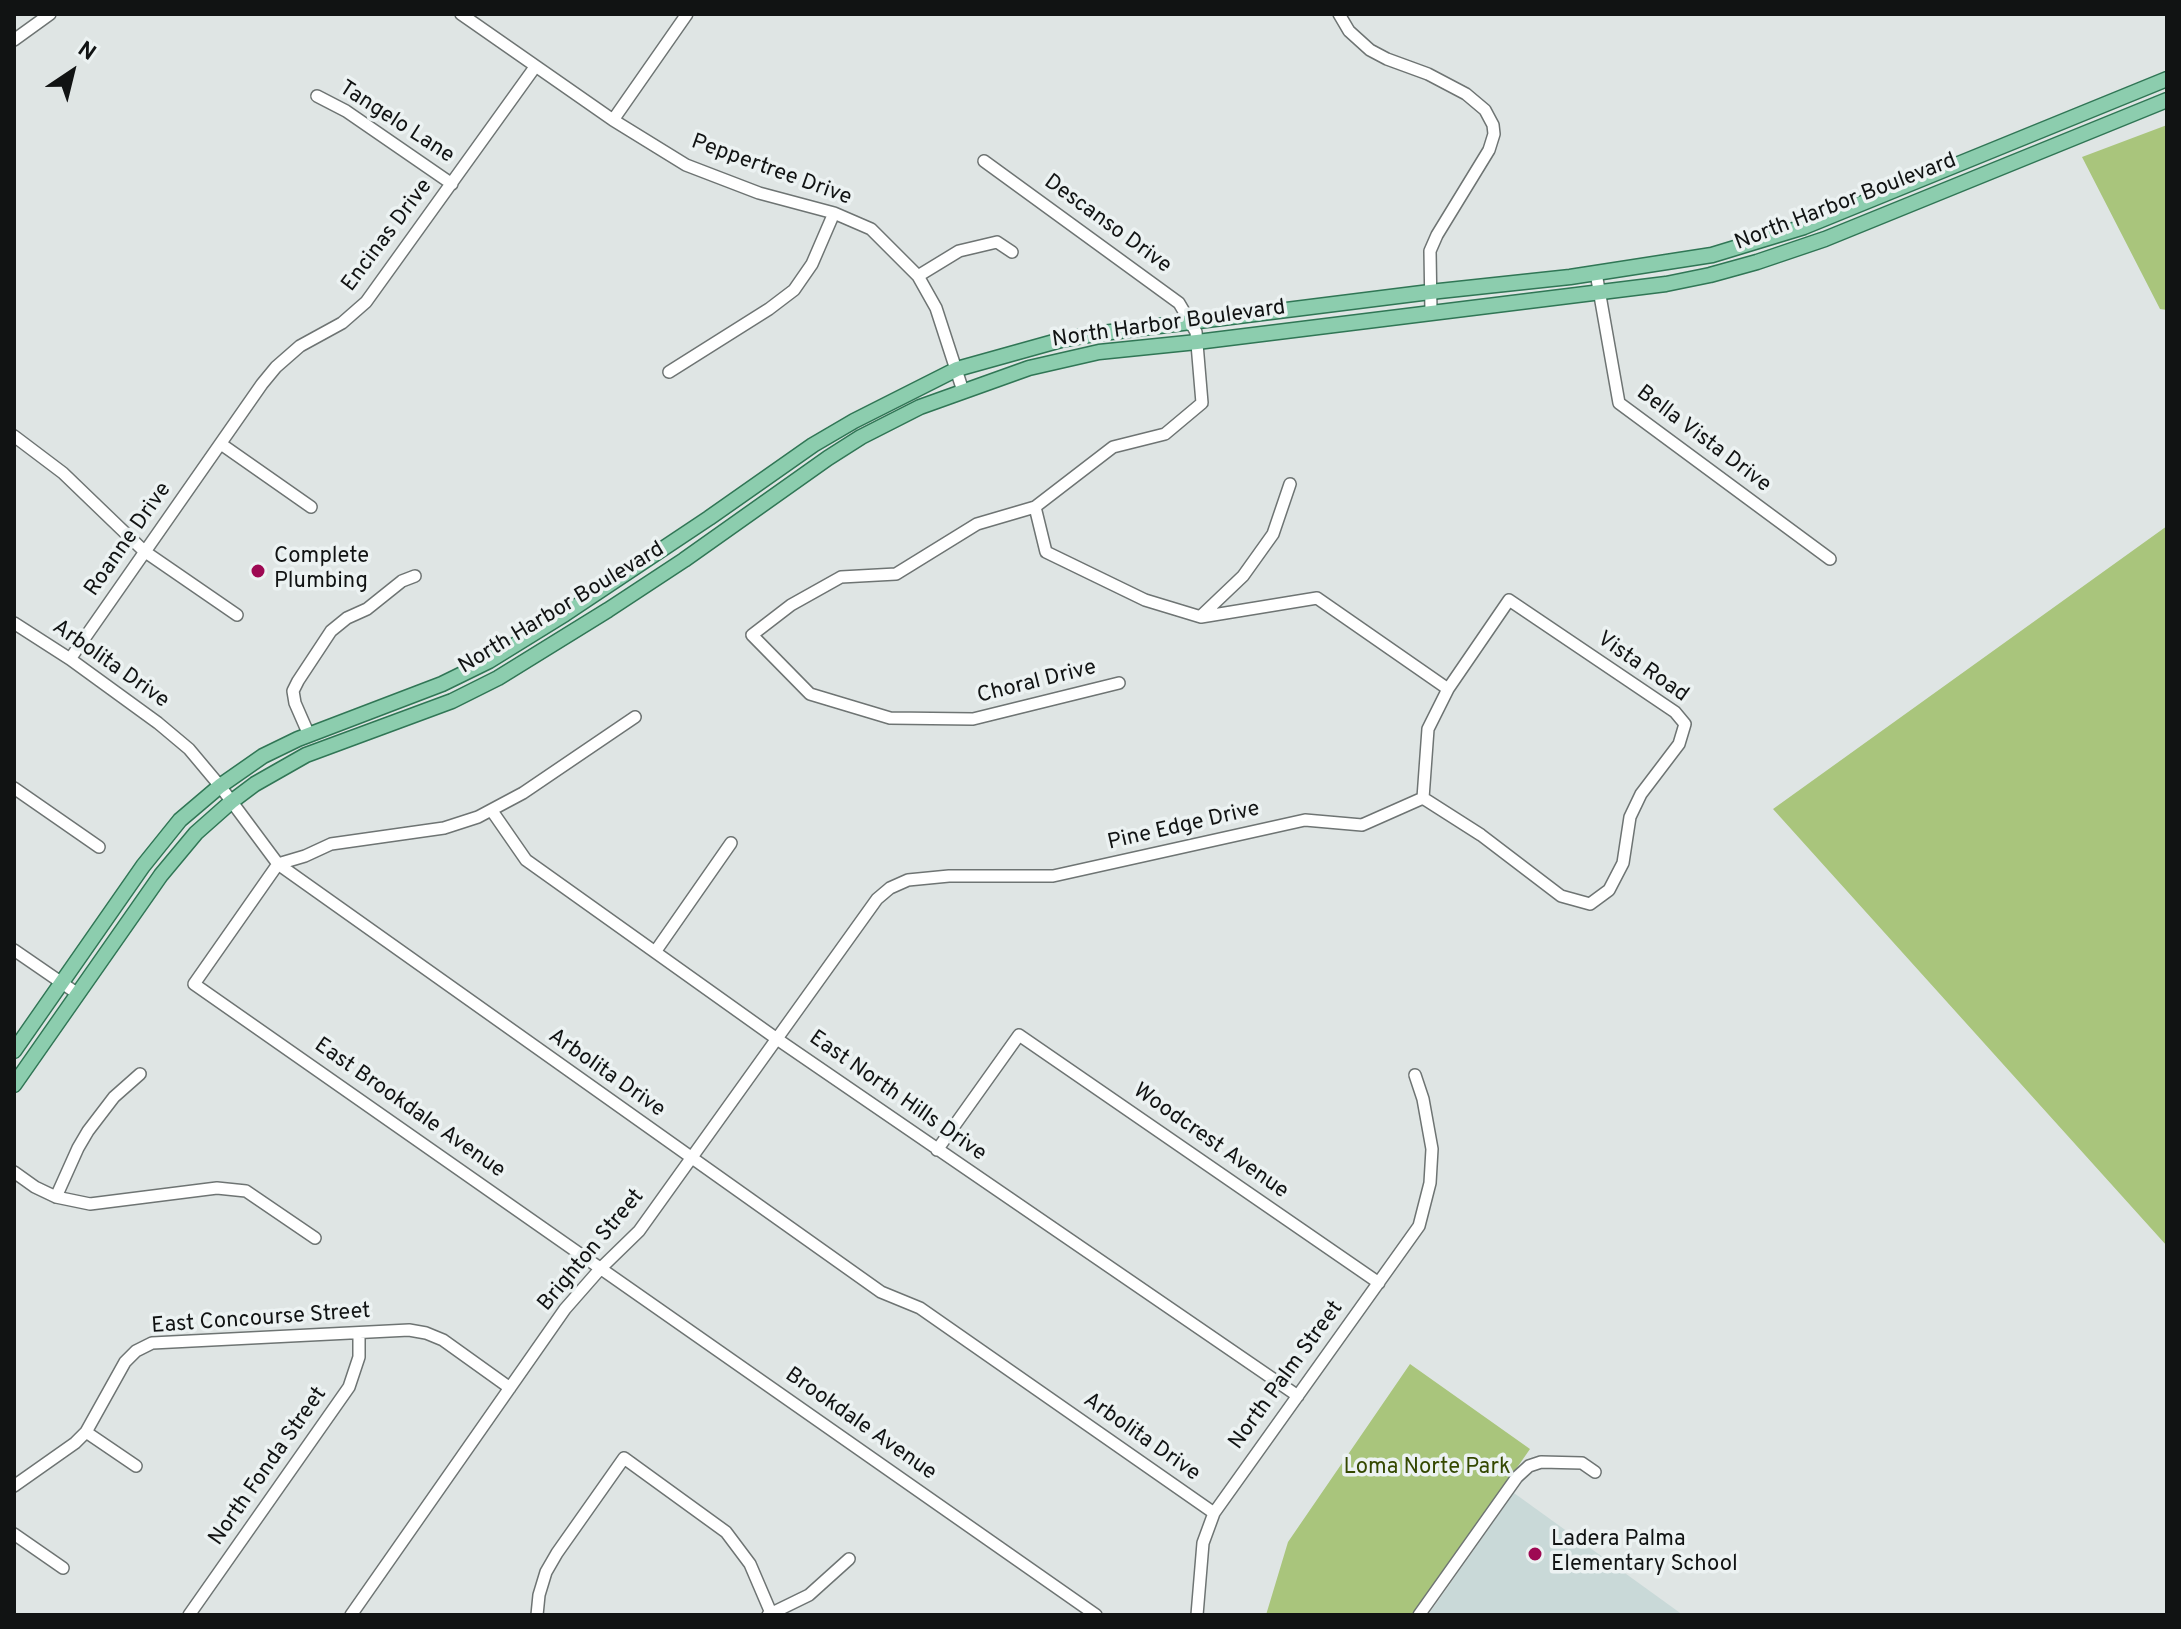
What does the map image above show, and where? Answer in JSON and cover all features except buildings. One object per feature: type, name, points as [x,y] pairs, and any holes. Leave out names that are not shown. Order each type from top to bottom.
[{"type":"main road","name":"North Harbor Boulevard","points":[[14,1085],[161,875],[196,833],[255,784],[306,755],[452,701],[498,678],[684,560],[850,444],[920,407],[1029,368],[1075,357],[1155,345],[1195,331],[1430,292],[1596,273],[1712,255],[1777,236],[2167,79]]},
{"type":"main road","name":"North Harbor Boulevard","points":[[14,1051],[143,866],[180,820],[220,786],[263,756],[442,684],[489,661],[709,518],[813,445],[957,369],[1061,340],[1431,312],[1666,284],[1710,275],[1790,252],[2167,100]]},
{"type":"street","points":[[14,40],[50,14]]},
{"type":"street","name":"Peppertree Drive","points":[[461,14],[613,120],[686,165],[759,193],[834,213],[871,229],[918,276],[936,308],[963,391]]},
{"type":"street","points":[[613,120],[687,14]]},
{"type":"street","points":[[1339,14],[1349,31],[1370,50],[1466,94],[1485,110],[1493,125],[1494,134],[1489,150],[1433,243],[1429,260],[1431,312]]},
{"type":"street","name":"Encinas Drive","points":[[221,444],[276,367],[300,346],[342,323],[366,302],[535,67]]},
{"type":"street","name":"Tangelo Lane","points":[[317,96],[346,111],[452,184]]},
{"type":"street","name":"Descanso Drive","points":[[984,161],[1179,303],[1195,331]]},
{"type":"street","points":[[669,372],[794,290],[812,264],[834,213]]},
{"type":"street","points":[[918,276],[959,251],[997,242],[1012,252]]},
{"type":"street","name":"Bella Vista Drive","points":[[1596,273],[1619,403],[1830,559]]},
{"type":"street","points":[[1195,331],[1202,403],[1165,434],[1113,447],[1035,507],[1046,552],[1145,600],[1201,617],[1317,598],[1448,689]]},
{"type":"street","points":[[14,436],[63,473],[144,551],[237,615]]},
{"type":"street","points":[[221,444],[311,507]]},
{"type":"street","name":"Roanne Drive","points":[[70,659],[221,444]]},
{"type":"street","points":[[1201,617],[1243,576],[1273,534],[1290,484]]},
{"type":"street","name":"Choral Drive","points":[[1035,507],[977,524],[896,574],[841,577],[791,605],[752,635],[810,694],[890,718],[973,719],[1119,683]]},
{"type":"street","points":[[309,735],[293,691],[331,631],[347,618],[367,609],[402,581],[415,576]]},
{"type":"street","name":"Vista Road","points":[[1509,600],[1675,712],[1685,724],[1679,744],[1641,794],[1630,817],[1623,863],[1609,890],[1590,904],[1561,896],[1481,835],[1423,798],[1428,729],[1448,689],[1509,600]]},
{"type":"street","name":"Arbolita Drive","points":[[14,623],[70,659],[189,749],[278,864],[881,1292],[920,1308],[1214,1513]]},
{"type":"street","points":[[278,864],[331,844],[444,828],[492,811],[635,717]]},
{"type":"street","points":[[14,788],[99,847]]},
{"type":"street","name":"Pine Edge Drive","points":[[949,876],[1053,876],[1305,820],[1362,825],[1423,798]]},
{"type":"street","name":"East North Hills Drive","points":[[492,811],[526,860],[777,1039],[1298,1396]]},
{"type":"street","points":[[655,952],[731,843]]},
{"type":"street","name":"East Brookdale Avenue","points":[[278,864],[194,984],[601,1268]]},
{"type":"street","name":"Brighton Street","points":[[351,1615],[565,1309],[639,1231],[877,899],[890,888],[908,880],[949,876]]},
{"type":"street","points":[[14,950],[78,994]]},
{"type":"street","name":"Woodcrest Avenue","points":[[937,1150],[1019,1035],[1379,1283]]},
{"type":"street","points":[[56,1197],[88,1131],[114,1097],[140,1074]]},
{"type":"street","name":"North Palm Street","points":[[1197,1615],[1203,1543],[1214,1513],[1419,1226],[1430,1183],[1432,1149],[1423,1099],[1415,1075]]},
{"type":"street","points":[[14,1172],[56,1197],[90,1204],[217,1188],[246,1191],[315,1238]]},
{"type":"street","name":"Brookdale Avenue","points":[[601,1268],[1096,1615]]},
{"type":"street","name":"East Concourse Street","points":[[14,1486],[86,1432],[125,1362],[136,1351],[152,1343],[409,1330],[443,1340],[510,1388]]},
{"type":"street","name":"North Fonda Street","points":[[189,1615],[349,1387],[359,1357],[359,1333]]},
{"type":"street","points":[[86,1432],[136,1466]]},
{"type":"street","points":[[537,1615],[546,1572],[624,1458],[726,1532],[750,1564],[769,1614],[809,1595],[849,1559]]},
{"type":"street","points":[[1419,1615],[1517,1477],[1529,1466],[1541,1462],[1582,1463],[1595,1472]]},
{"type":"street","points":[[14,1534],[63,1568]]},
{"type":"shaded area","name":"Ladera Palma Elementary School","points":[[1514,1493],[1683,1615],[1428,1615]]},
{"type":"green space","points":[[2167,125],[2167,310],[2160,309],[2082,157]]},
{"type":"green space","points":[[2167,526],[2167,1246],[1773,809]]},
{"type":"green space","name":"Loma Norte Park","points":[[1410,1364],[1530,1449],[1414,1615],[1266,1615],[1288,1542]]},
{"type":"place","name":"Complete Plumbing","points":[[258,571]]},
{"type":"place","name":"Ladera Palma Elementary School","points":[[1535,1554]]}]
